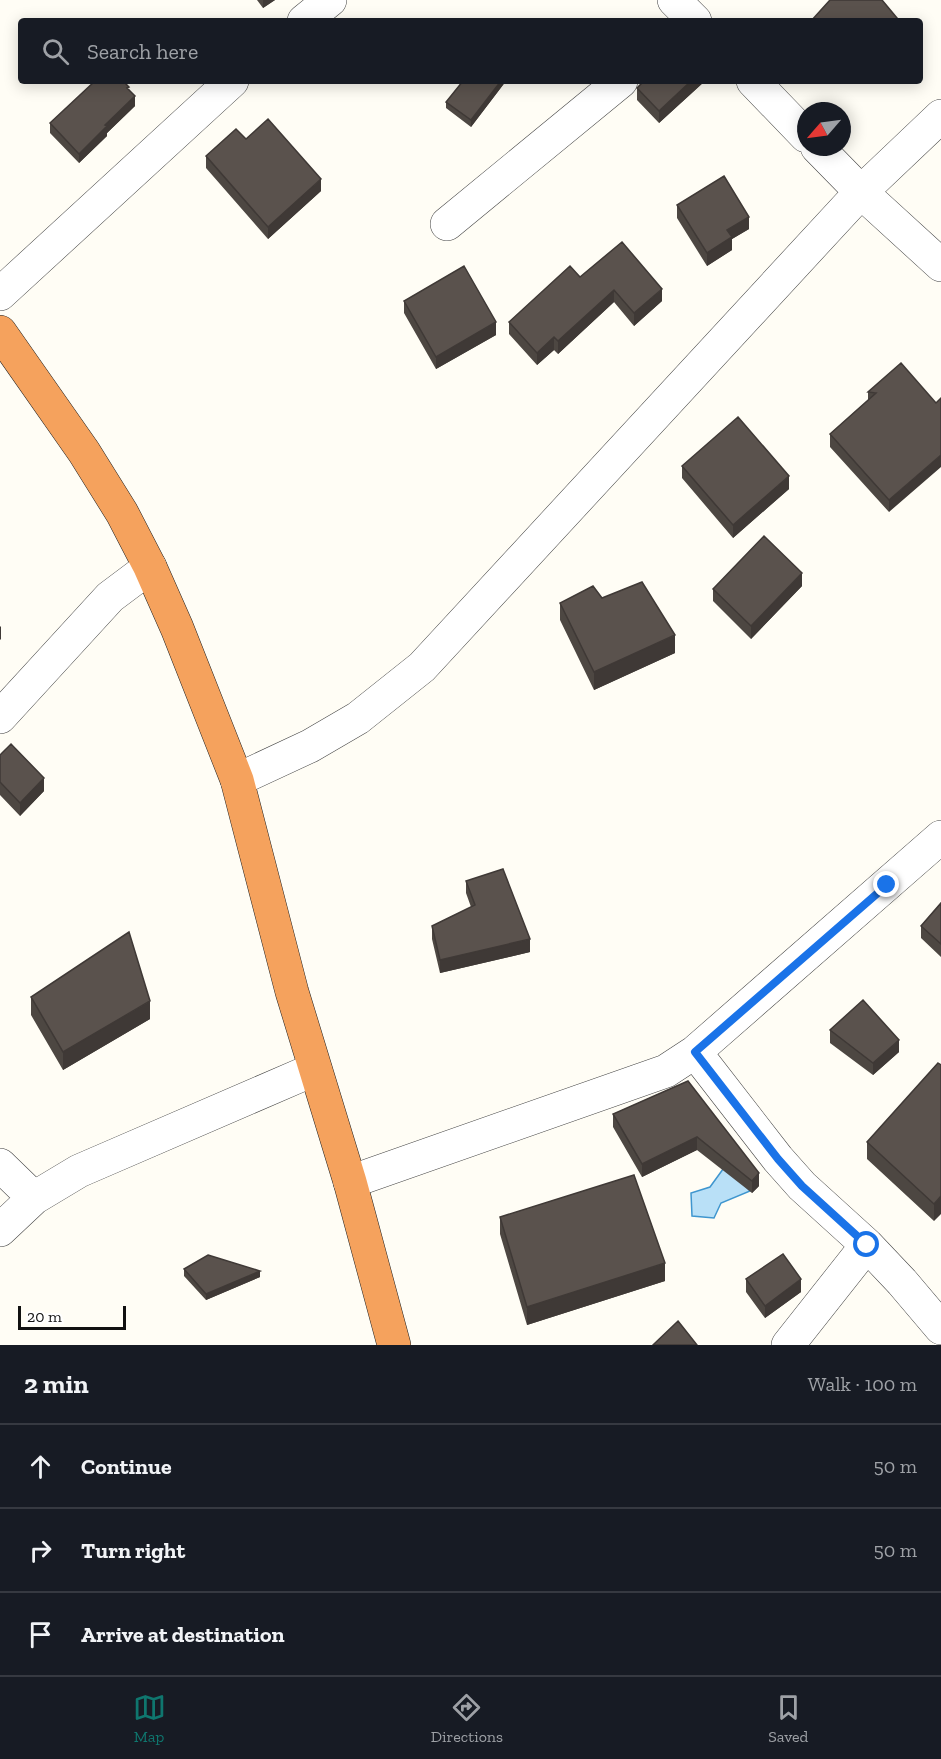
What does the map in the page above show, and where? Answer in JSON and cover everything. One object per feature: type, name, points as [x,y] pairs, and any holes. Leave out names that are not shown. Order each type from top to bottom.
[{"type":"highway","points":[[0,332],[84,452],[122,513],[150,567],[177,628],[237,780],[292,993],[350,1182],[394,1345]]},
{"type":"street","points":[[308,18],[330,0]]},
{"type":"street","points":[[674,0],[691,18]]},
{"type":"street","points":[[0,294],[229,84]]},
{"type":"street","points":[[447,224],[617,84]]},
{"type":"street","points":[[756,84],[797,127]]},
{"type":"street","points":[[237,780],[310,746],[358,718],[422,667],[861,192],[941,116]]},
{"type":"street","points":[[826,156],[861,192],[941,265]]},
{"type":"street","points":[[0,717],[110,597],[150,567]]},
{"type":"street","points":[[350,1182],[666,1071],[695,1052],[941,837]]},
{"type":"street","points":[[695,1052],[778,1159],[802,1186],[867,1245],[902,1282],[941,1329]]},
{"type":"street","points":[[0,1230],[34,1198],[79,1171],[315,1069]]},
{"type":"street","points":[[0,1165],[34,1198]]},
{"type":"street","points":[[788,1345],[867,1245]]},
{"type":"water","points":[[726,1165],[750,1191],[721,1203],[714,1218],[692,1216],[691,1193],[710,1187]]},
{"type":"building","points":[[830,0],[882,0],[897,18],[814,18]]},
{"type":"building","points":[[92,84],[126,84],[135,96],[79,154],[50,123]]},
{"type":"building","points":[[461,84],[499,84],[471,120],[446,102]]},
{"type":"building","points":[[641,84],[688,84],[659,111],[637,88]]},
{"type":"building","points":[[268,119],[321,179],[268,227],[206,156],[236,129],[246,139]]},
{"type":"building","points":[[724,176],[749,217],[727,230],[732,237],[707,253],[677,205]]},
{"type":"building","points":[[622,242],[662,289],[634,313],[614,290],[558,341],[554,337],[537,353],[509,322],[570,266],[580,277]]},
{"type":"building","points":[[464,266],[496,322],[436,357],[404,301]]},
{"type":"building","points":[[901,363],[936,403],[941,398],[941,455],[889,500],[830,434],[876,393],[868,392]]},
{"type":"building","points":[[738,417],[789,476],[733,525],[682,466]]},
{"type":"building","points":[[764,536],[802,573],[751,626],[713,589]]},
{"type":"building","points":[[642,582],[675,635],[594,672],[560,603],[593,586],[602,598]]},
{"type":"building","points":[[11,744],[44,778],[20,803],[0,782],[0,755]]},
{"type":"building","points":[[503,869],[530,939],[440,960],[432,926],[475,905],[466,881]]},
{"type":"building","points":[[941,903],[941,944],[921,926]]},
{"type":"building","points":[[129,932],[150,1001],[63,1052],[31,997]]},
{"type":"building","points":[[863,1000],[899,1040],[873,1063],[830,1030]]},
{"type":"building","points":[[938,1063],[941,1065],[941,1196],[934,1204],[867,1142]]},
{"type":"building","points":[[688,1081],[759,1173],[752,1181],[697,1137],[642,1164],[613,1114]]},
{"type":"building","points":[[634,1175],[665,1263],[527,1307],[500,1217]]},
{"type":"building","points":[[783,1254],[801,1279],[765,1306],[746,1279]]},
{"type":"building","points":[[208,1255],[260,1271],[206,1294],[184,1269]]},
{"type":"building","points":[[678,1321],[697,1345],[653,1345]]},
{"type":"route","points":[[867,1245],[802,1186],[778,1159],[695,1052],[887,885]]}]
